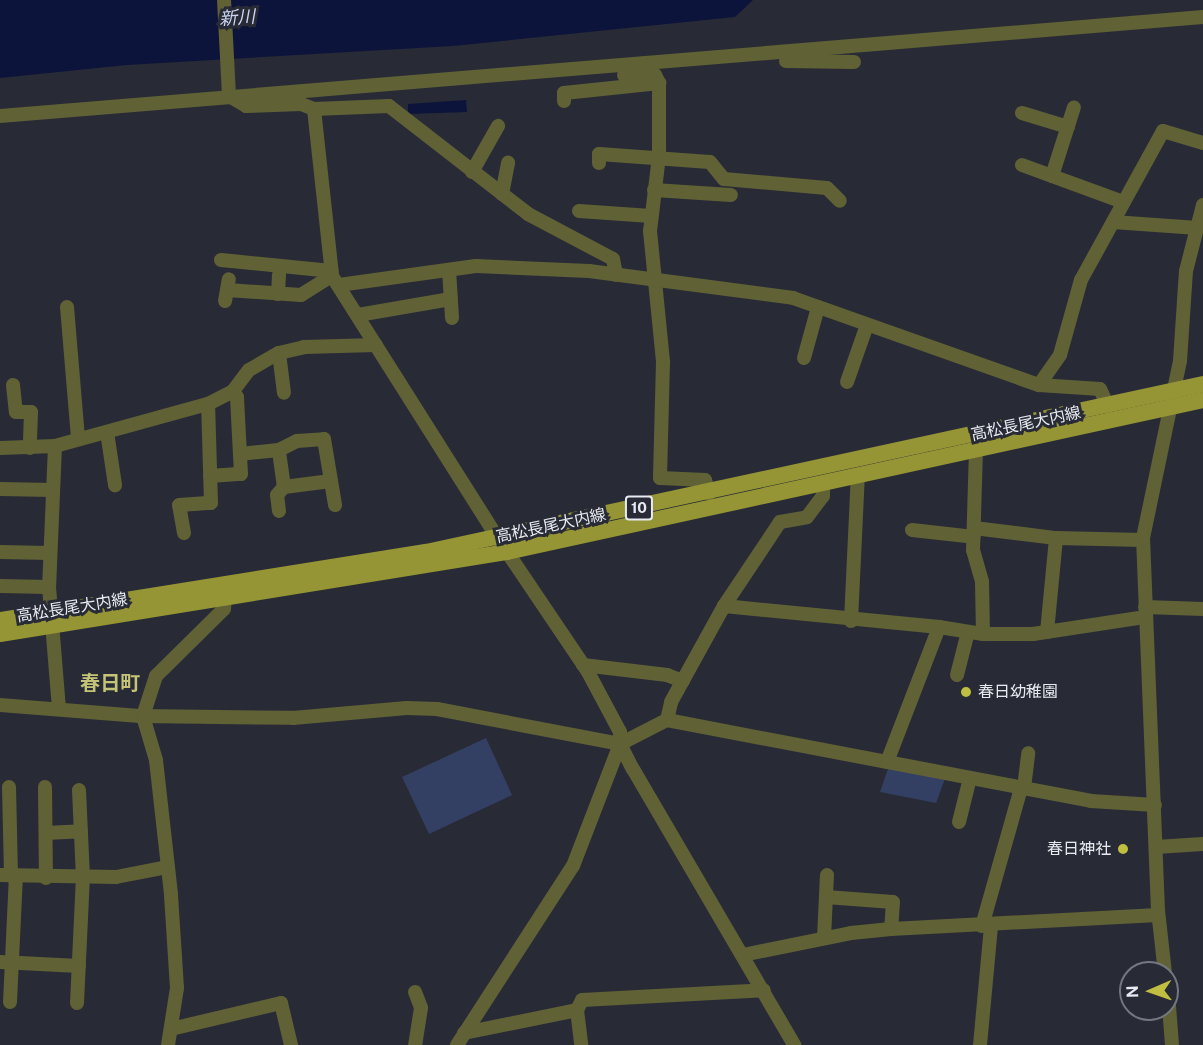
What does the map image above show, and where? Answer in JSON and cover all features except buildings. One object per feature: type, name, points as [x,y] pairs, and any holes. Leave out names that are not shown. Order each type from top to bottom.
[{"type":"main road","name":"高松長尾大内線","points":[[0,620],[54,618],[225,598],[507,552],[976,449],[1173,398],[1203,384]]},
{"type":"main road","name":"高松長尾大内線","points":[[0,634],[54,618],[414,554],[709,494],[1108,406],[1173,398],[1203,400]]},
{"type":"street","points":[[224,0],[229,95]]},
{"type":"street","points":[[0,116],[229,95],[564,71],[1203,17]]},
{"type":"street","points":[[1185,20],[1203,22]]},
{"type":"street","points":[[765,54],[778,61],[854,62]]},
{"type":"street","points":[[564,71],[567,78],[655,75],[659,83],[659,156],[651,216],[654,280],[663,362],[660,478],[665,502]]},
{"type":"street","points":[[564,100],[564,93],[659,83]]},
{"type":"street","points":[[229,95],[246,106],[301,104],[314,109],[389,106],[502,194],[552,228],[613,259],[616,275]]},
{"type":"street","points":[[1052,176],[1074,107]]},
{"type":"street","points":[[314,109],[334,277],[497,537],[583,665],[620,732],[620,744],[573,866],[460,1039]]},
{"type":"street","points":[[1022,113],[1068,127]]},
{"type":"street","points":[[472,172],[498,126]]},
{"type":"street","points":[[1039,385],[1060,355],[1081,280],[1162,130],[1203,143]]},
{"type":"street","points":[[598,163],[599,154],[659,156],[710,162],[724,179],[827,189],[840,201]]},
{"type":"street","points":[[502,194],[508,163]]},
{"type":"street","points":[[1022,165],[1123,202]]},
{"type":"street","points":[[654,190],[731,195]]},
{"type":"street","points":[[1164,961],[1158,915],[1143,540],[1146,512],[1173,398],[1184,329],[1186,271],[1203,205]]},
{"type":"street","points":[[579,211],[606,218],[651,216]]},
{"type":"street","points":[[1113,222],[1198,228]]},
{"type":"street","points":[[221,260],[334,277],[449,270],[476,266],[616,275],[793,298],[1039,385],[1100,389],[1108,406]]},
{"type":"street","points":[[449,270],[452,318]]},
{"type":"street","points":[[278,294],[279,275]]},
{"type":"street","points":[[227,290],[301,295],[334,277]]},
{"type":"street","points":[[358,315],[451,299]]},
{"type":"street","points":[[67,307],[78,439]]},
{"type":"street","points":[[804,358],[818,307]]},
{"type":"street","points":[[847,382],[867,325]]},
{"type":"street","points":[[0,448],[55,446],[208,404],[233,391],[249,370],[279,353],[304,347],[376,345]]},
{"type":"street","points":[[279,353],[284,393]]},
{"type":"street","points":[[13,385],[16,412],[31,412],[30,448]]},
{"type":"street","points":[[210,476],[241,474],[237,397],[233,391]]},
{"type":"street","points":[[184,533],[179,505],[211,503],[208,404]]},
{"type":"street","points":[[107,432],[115,485]]},
{"type":"street","points":[[240,454],[279,450],[297,441],[324,439],[334,505]]},
{"type":"street","points":[[55,446],[49,587],[54,618],[59,708]]},
{"type":"street","points":[[976,449],[974,532],[982,582],[984,634]]},
{"type":"street","points":[[279,450],[284,487]]},
{"type":"street","points":[[851,621],[858,475]]},
{"type":"street","points":[[660,478],[705,480],[709,494]]},
{"type":"street","points":[[279,511],[277,495],[284,487],[331,481]]},
{"type":"street","points":[[668,720],[671,702],[724,606],[780,522],[807,517],[823,496],[823,483]]},
{"type":"street","points":[[0,489],[53,490]]},
{"type":"street","points":[[912,530],[1143,540]]},
{"type":"street","points":[[1047,632],[1056,538]]},
{"type":"street","points":[[0,552],[50,553]]},
{"type":"street","points":[[0,586],[49,587]]},
{"type":"street","points":[[168,1045],[177,988],[168,867],[156,760],[143,716],[156,676],[225,609],[225,598]]},
{"type":"street","points":[[724,606],[1010,636],[1047,632],[1146,612],[1203,609]]},
{"type":"street","points":[[887,762],[939,627]]},
{"type":"street","points":[[957,675],[968,632]]},
{"type":"street","points":[[583,665],[667,675],[682,681]]},
{"type":"street","points":[[0,705],[143,716],[293,718],[396,708],[437,709],[620,744],[668,720],[1119,805],[1155,805]]},
{"type":"street","points":[[620,744],[794,1045]]},
{"type":"street","points":[[980,1045],[986,926],[1023,788],[1028,753]]},
{"type":"street","points":[[959,822],[970,778]]},
{"type":"street","points":[[9,787],[5,829],[9,876],[6,963],[10,1002]]},
{"type":"street","points":[[45,787],[46,878]]},
{"type":"street","points":[[77,1003],[83,878],[79,790]]},
{"type":"street","points":[[46,832],[81,831]]},
{"type":"street","points":[[1156,847],[1203,844]]},
{"type":"street","points":[[9,876],[116,877],[168,867]]},
{"type":"street","points":[[824,938],[827,875]]},
{"type":"street","points":[[826,897],[893,902],[891,929]]},
{"type":"street","points":[[743,955],[824,938],[891,929],[986,926],[1158,915]]},
{"type":"street","points":[[6,963],[79,966]]},
{"type":"street","points":[[581,1045],[577,1010],[582,1000],[764,990]]},
{"type":"street","points":[[415,992],[422,1008],[415,1045]]},
{"type":"street","points":[[171,1029],[281,1003],[291,1045]]},
{"type":"street","points":[[460,1039],[577,1010]]},
{"type":"street","points":[[1170,1021],[1172,1045]]},
{"type":"shaded area","points":[[486,738],[512,795],[429,834],[402,777]]},
{"type":"shaded area","points":[[889,766],[946,776],[936,803],[880,792]]},
{"type":"water","name":"新川","points":[[0,0],[753,0],[735,17],[453,46],[127,65],[0,78]]},
{"type":"water","points":[[466,100],[467,112],[408,114],[408,104]]},
{"type":"place","name":"春日幼稚園","points":[[966,692]]},
{"type":"place","name":"春日神社","points":[[1123,849]]},
{"type":"district","name":"春日町","points":[[110,683]]}]
